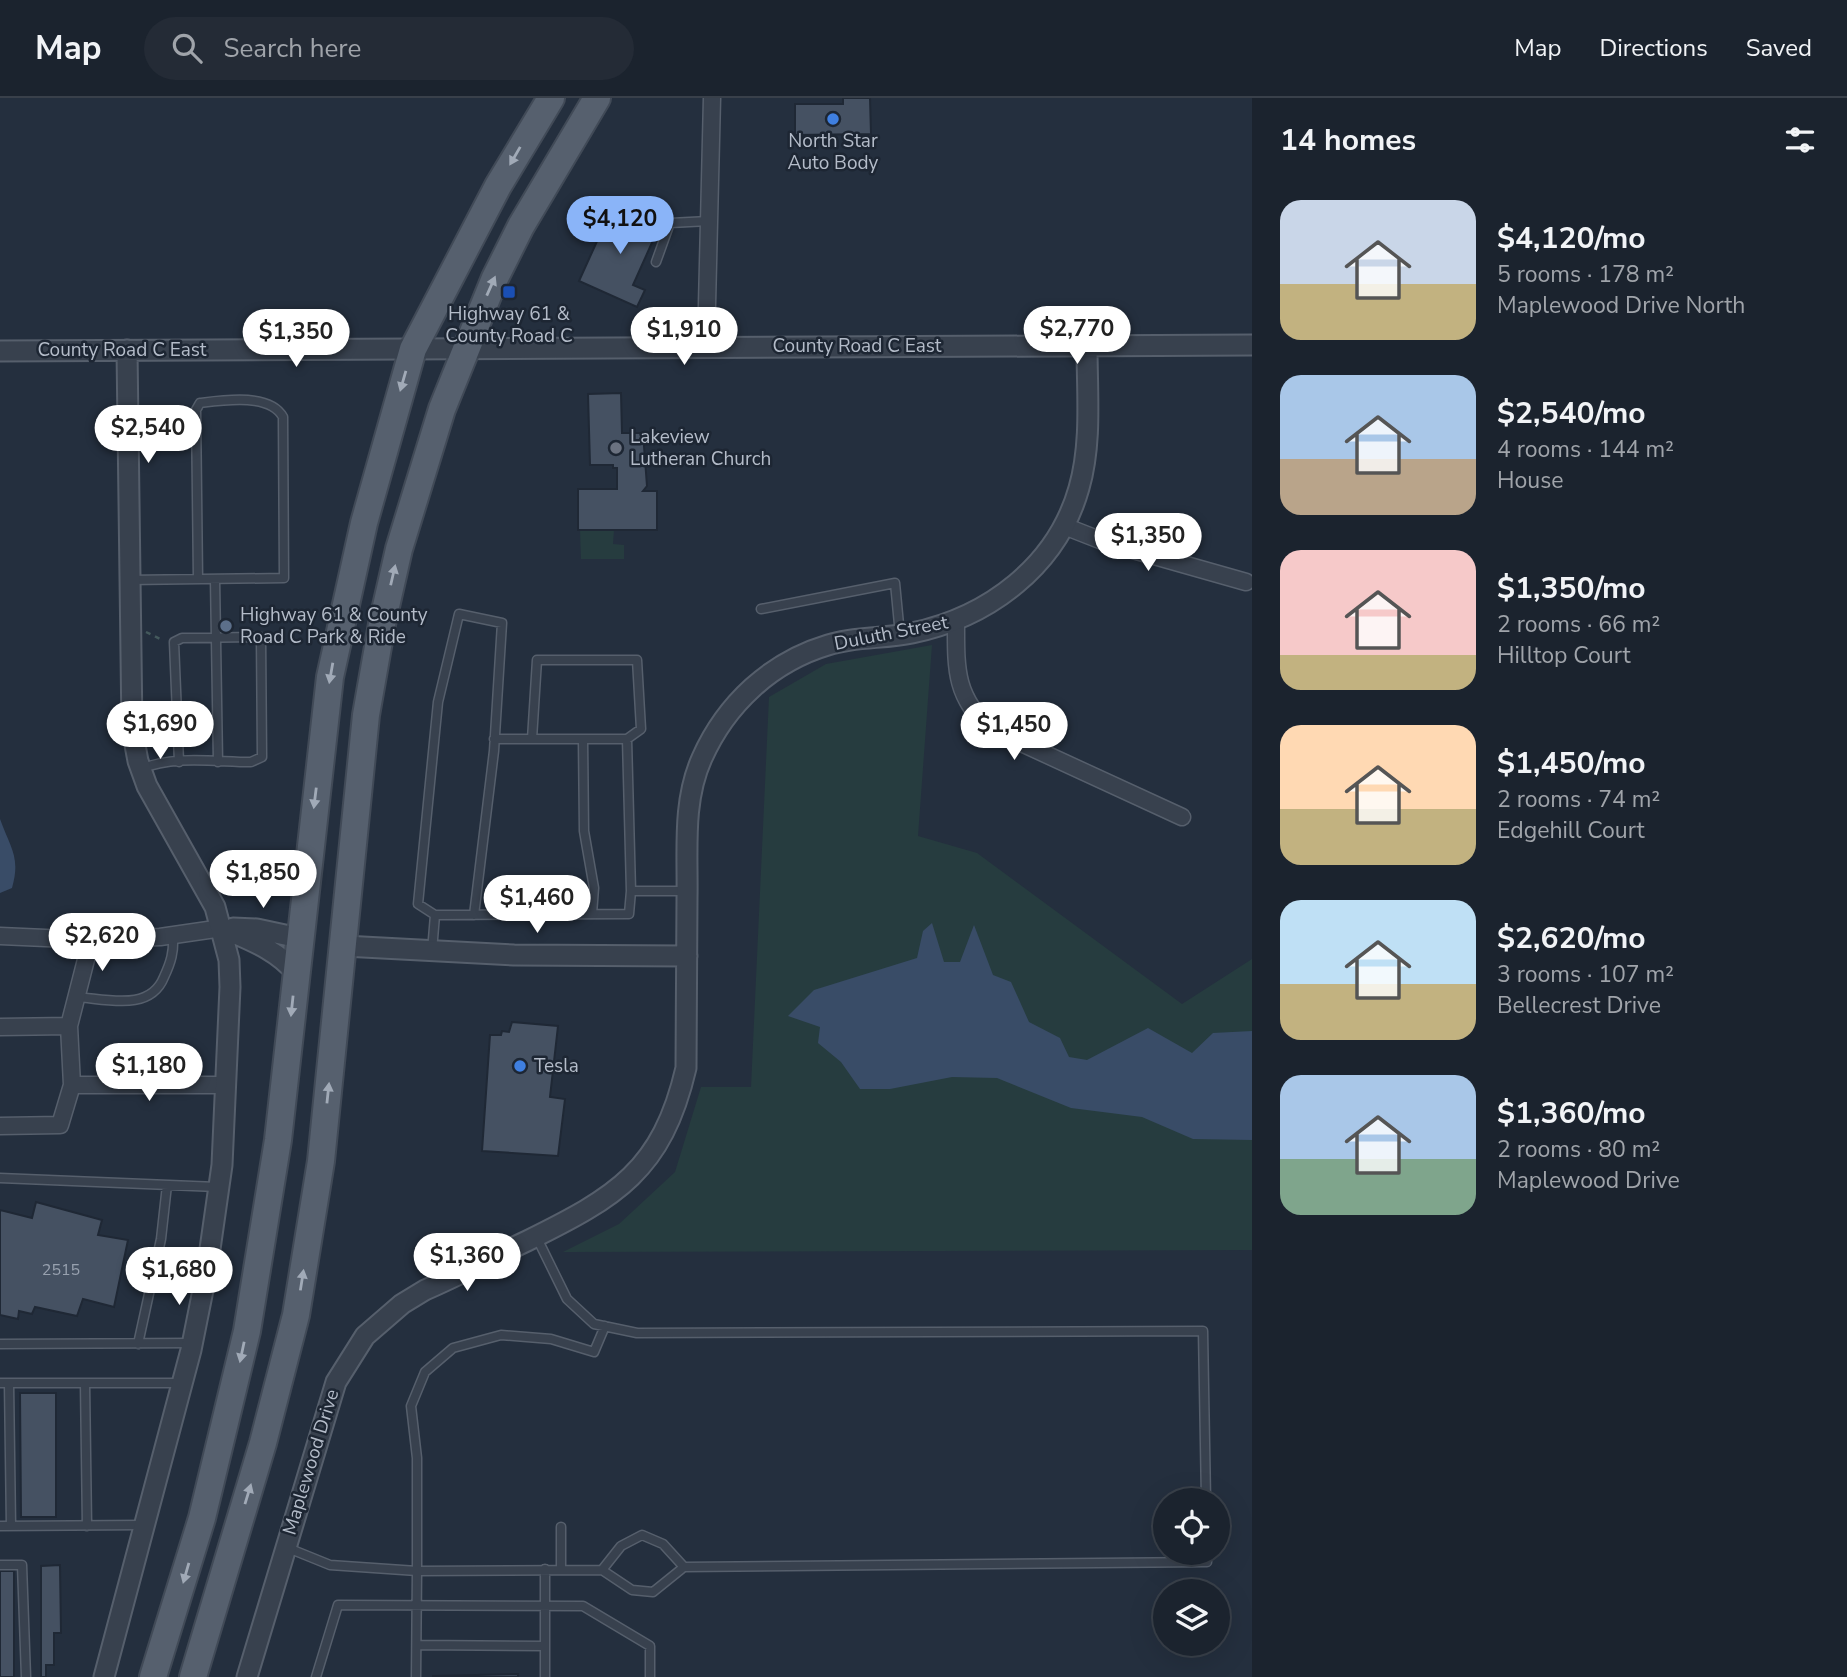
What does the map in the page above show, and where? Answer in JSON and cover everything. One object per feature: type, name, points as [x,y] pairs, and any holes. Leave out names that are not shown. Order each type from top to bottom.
[{"type":"main road","points":[[153,1677],[202,1518],[247,1331],[278,1140],[330,677],[364,523],[413,349],[498,186],[551,98]]},
{"type":"main road","points":[[193,1677],[263,1443],[296,1315],[321,1161],[366,715],[382,624],[420,476],[464,348],[521,226],[597,98]]},
{"type":"main road","points":[[299,938],[344,946]]},
{"type":"street","points":[[706,346],[712,98]]},
{"type":"street","name":"County Road C East","points":[[0,351],[1252,345]]},
{"type":"street","name":"Duluth Street","points":[[687,956],[688,807],[701,760],[729,713],[759,682],[805,653],[855,638],[900,635],[956,621],[982,608],[1010,590],[1048,552],[1064,526],[1079,487],[1085,460],[1087,346]]},
{"type":"street","points":[[104,1677],[192,1343],[219,1187],[230,987],[229,960],[222,928],[211,899],[160,811],[141,769],[131,715],[127,350]]},
{"type":"street","points":[[1064,526],[1105,542],[1246,582]]},
{"type":"street","points":[[956,621],[956,667],[959,686],[978,718],[991,729],[1182,817]]},
{"type":"street","points":[[347,914],[355,928],[387,949]]},
{"type":"street","points":[[0,936],[92,940],[173,935],[222,928],[257,929],[299,938]]},
{"type":"street","points":[[222,928],[272,951],[285,960],[296,973]]},
{"type":"street","points":[[0,1126],[60,1125],[72,1085],[69,1026],[92,940]]},
{"type":"street","points":[[344,946],[514,955],[687,956]]},
{"type":"street","name":"Maplewood Drive","points":[[247,1677],[336,1382],[365,1336],[402,1304],[598,1205],[619,1188],[647,1158],[669,1124],[686,1068],[687,956]]},
{"type":"street","points":[[0,1027],[69,1026]]},
{"type":"street","points":[[72,1085],[226,1085]]},
{"type":"lane","points":[[656,262],[670,223],[709,221]]},
{"type":"lane","points":[[130,580],[284,578],[283,417],[279,410],[264,402],[200,403],[196,410],[198,579]]},
{"type":"lane","points":[[215,579],[218,762]]},
{"type":"lane","points":[[761,609],[895,583],[900,635]]},
{"type":"lane","points":[[474,915],[494,739],[502,623],[459,614],[438,702],[418,904],[435,915],[474,915],[629,914],[631,891],[627,738]]},
{"type":"lane","points":[[141,769],[158,762],[179,762],[251,762],[262,757],[261,637],[182,638],[174,642],[179,762]]},
{"type":"lane","points":[[494,739],[532,739],[583,738],[627,738],[641,729],[637,660],[537,660],[532,739]]},
{"type":"lane","points":[[583,738],[583,831],[594,888],[592,914]]},
{"type":"lane","points":[[631,891],[688,891]]},
{"type":"lane","points":[[432,951],[435,915]]},
{"type":"lane","points":[[76,997],[136,1001],[148,998],[159,989],[174,954],[173,935]]},
{"type":"lane","points":[[0,1178],[219,1187]]},
{"type":"lane","points":[[138,1344],[161,1240],[167,1185]]},
{"type":"lane","points":[[536,1236],[567,1299],[594,1324],[637,1333],[1203,1331],[1206,1488]]},
{"type":"lane","points":[[416,1677],[417,1458],[411,1406],[425,1371],[453,1348],[501,1335],[551,1339],[594,1352],[605,1326]]},
{"type":"lane","points":[[0,1345],[192,1343]]},
{"type":"lane","points":[[11,1526],[4,1383],[182,1383]]},
{"type":"lane","points":[[85,1383],[87,1526]]},
{"type":"lane","points":[[0,1527],[143,1525]]},
{"type":"lane","points":[[561,1527],[561,1569]]},
{"type":"lane","points":[[602,1570],[621,1546],[642,1535],[663,1544],[684,1567]]},
{"type":"lane","points":[[285,1547],[330,1565],[417,1571],[602,1570],[632,1590],[653,1592],[684,1567],[1153,1563]]},
{"type":"lane","points":[[0,1565],[22,1565],[26,1677]]},
{"type":"lane","points":[[545,1569],[545,1677]]},
{"type":"lane","points":[[316,1677],[338,1605],[545,1604],[583,1606],[650,1646],[650,1677]]},
{"type":"lane","points":[[417,1645],[545,1646]]},
{"type":"path","points":[[146,632],[174,646]]},
{"type":"green space","points":[[580,530],[614,530],[613,544],[624,545],[624,559],[581,559]]},
{"type":"green space","points":[[932,645],[918,836],[977,853],[1182,1004],[1252,959],[1252,1250],[563,1252],[619,1224],[675,1172],[701,1087],[751,1087],[769,697],[826,664]]},
{"type":"water","points":[[0,819],[13,852],[15,868],[12,888],[0,893]]},
{"type":"water","points":[[932,923],[944,962],[960,962],[974,925],[993,975],[1011,982],[1029,1022],[1060,1038],[1069,1057],[1087,1060],[1148,1028],[1192,1053],[1213,1033],[1252,1031],[1252,1140],[1193,1139],[1142,1117],[1071,1108],[997,1078],[952,1077],[890,1089],[860,1089],[841,1062],[818,1043],[820,1027],[788,1016],[814,990],[917,958],[923,931]]},
{"type":"building","name":"North Star Auto Body","points":[[843,98],[870,98],[871,134],[795,135],[795,104],[843,104]]},
{"type":"building","points":[[613,206],[659,227],[633,285],[645,290],[637,307],[579,281]]},
{"type":"building","name":"Lakeview Lutheran Church","points":[[621,393],[622,433],[643,433],[647,486],[643,491],[657,491],[657,530],[578,530],[578,489],[617,489],[617,468],[613,468],[613,465],[590,465],[588,394]]},
{"type":"building","name":"Tesla","points":[[512,1022],[558,1026],[550,1097],[565,1099],[558,1156],[482,1151],[490,1035],[509,1032]]},
{"type":"building","points":[[36,1202],[102,1220],[98,1235],[128,1240],[114,1307],[83,1299],[77,1316],[35,1307],[32,1314],[19,1311],[18,1319],[0,1315],[0,1210],[32,1218]]},
{"type":"building","points":[[20,1393],[56,1393],[56,1517],[21,1517]]},
{"type":"building","points":[[60,1565],[61,1633],[54,1633],[54,1665],[46,1665],[46,1677],[41,1677],[41,1566]]},
{"type":"building","points":[[0,1571],[14,1571],[14,1677],[0,1677]]},
{"type":"building","points":[[518,1674],[518,1677],[433,1677],[433,1676]]},
{"type":"place","name":"North Star Auto Body","points":[[833,119]]},
{"type":"place","name":"Highway 61 & County Road C","points":[[509,292]]},
{"type":"place","name":"Lakeview Lutheran Church","points":[[616,448]]},
{"type":"place","name":"Highway 61 & County Road C Park & Ride","points":[[226,626]]},
{"type":"place","name":"Tesla","points":[[520,1066]]}]
